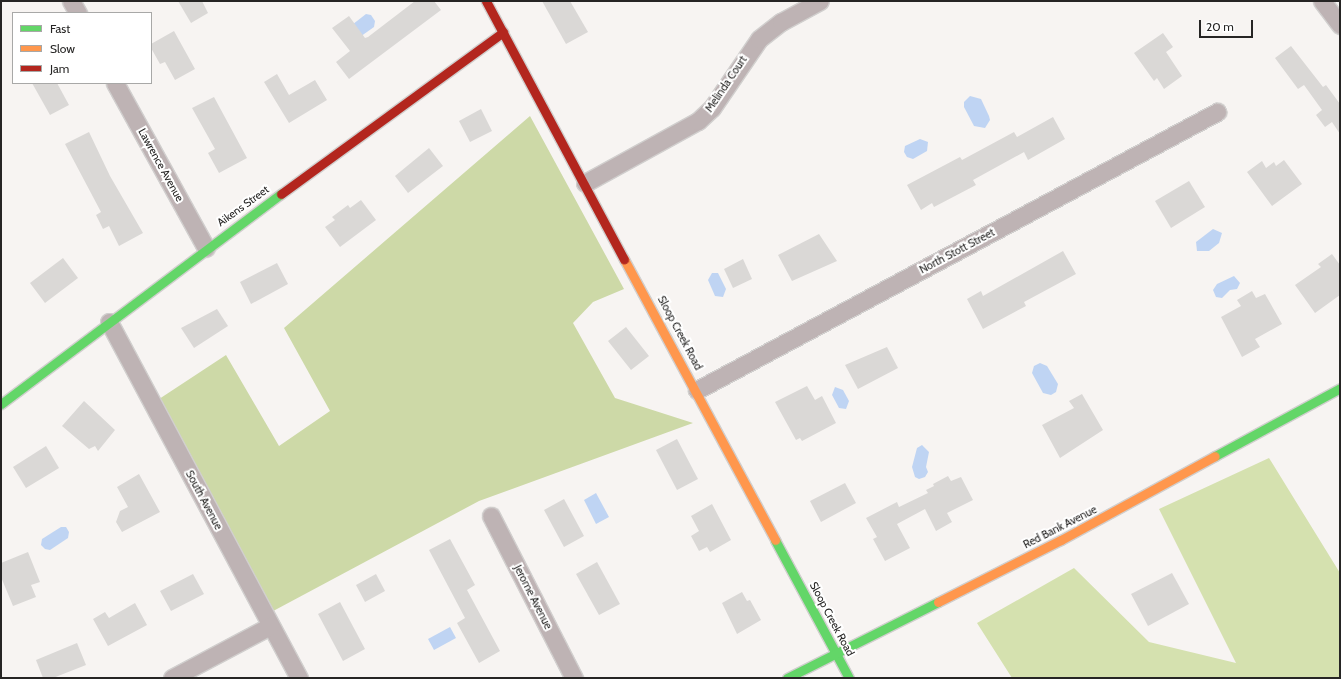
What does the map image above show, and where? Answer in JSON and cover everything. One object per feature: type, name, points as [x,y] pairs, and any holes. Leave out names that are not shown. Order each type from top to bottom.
[{"type":"street","points":[[71,1],[77,12]]},
{"type":"street","name":"Sloop Creek Road","points":[[486,1],[697,390],[849,678]]},
{"type":"street","name":"Melinda Court","points":[[585,183],[698,121],[712,108],[759,40],[781,22],[820,1]]},
{"type":"street","points":[[1322,1],[1340,25]]},
{"type":"street","name":"Aikens Street","points":[[1,404],[206,248],[503,32]]},
{"type":"street","name":"Lawrence Avenue","points":[[116,84],[206,248]]},
{"type":"street","name":"North Stott Street","points":[[697,390],[1217,112]]},
{"type":"street","name":"South Avenue","points":[[109,322],[299,678]]},
{"type":"street","name":"Red Bank Avenue","points":[[787,678],[1068,536],[1340,388]]},
{"type":"street","name":"Jerome Avenue","points":[[491,516],[574,678]]},
{"type":"street","points":[[172,678],[270,626]]},
{"type":"green space","points":[[530,116],[624,289],[593,302],[573,323],[615,398],[693,423],[479,501],[262,617],[150,405],[226,355],[279,446],[330,411],[284,328]]},
{"type":"green space","points":[[1269,458],[1340,573],[1340,678],[1012,678],[977,623],[1074,568],[1149,642],[1236,663],[1159,509]]},
{"type":"water","points":[[366,14],[371,15],[375,21],[374,27],[357,39],[348,28]]},
{"type":"water","points":[[970,96],[981,99],[989,116],[990,120],[985,128],[974,126],[964,107],[964,102]]},
{"type":"water","points":[[920,139],[928,142],[927,151],[913,159],[907,157],[904,152],[905,146]]},
{"type":"water","points":[[1213,229],[1222,233],[1219,243],[1209,251],[1197,251],[1196,242]]},
{"type":"water","points":[[712,273],[718,273],[726,289],[723,297],[715,296],[708,280]]},
{"type":"water","points":[[1234,276],[1240,283],[1237,289],[1230,290],[1222,298],[1216,297],[1213,290],[1217,284]]},
{"type":"water","points":[[1040,363],[1047,366],[1058,384],[1056,392],[1051,395],[1043,393],[1032,373],[1034,366]]},
{"type":"water","points":[[835,387],[843,390],[849,401],[846,409],[839,408],[832,395]]},
{"type":"water","points":[[922,445],[929,452],[926,467],[928,472],[925,477],[919,479],[915,477],[912,467],[917,448]]},
{"type":"water","points":[[596,493],[609,517],[596,524],[584,500]]},
{"type":"water","points":[[61,527],[66,527],[69,532],[68,538],[50,550],[45,549],[41,545],[42,539]]},
{"type":"water","points":[[450,627],[456,638],[434,650],[428,639]]},
{"type":"building","points":[[178,1],[202,1],[208,13],[191,23]]},
{"type":"building","points":[[415,1],[434,1],[441,10],[349,79],[336,62],[350,51],[332,28],[349,16],[365,38]]},
{"type":"building","points":[[542,1],[570,1],[588,32],[566,44]]},
{"type":"building","points":[[174,31],[195,69],[175,80],[165,62],[160,64],[152,50],[152,43]]},
{"type":"building","points":[[1163,33],[1173,47],[1166,52],[1182,76],[1164,89],[1157,78],[1154,81],[1134,53]]},
{"type":"building","points":[[1291,46],[1323,87],[1326,85],[1340,104],[1340,134],[1332,122],[1325,127],[1316,115],[1322,110],[1304,85],[1298,89],[1275,58]]},
{"type":"building","points":[[277,74],[289,95],[315,80],[327,100],[289,123],[264,82]]},
{"type":"building","points":[[33,84],[58,84],[69,105],[50,115]]},
{"type":"building","points":[[214,97],[247,158],[219,173],[208,153],[215,149],[192,108]]},
{"type":"building","points":[[481,109],[492,131],[470,142],[459,121]]},
{"type":"building","points":[[1053,117],[1065,139],[1028,160],[1024,152],[973,180],[976,185],[934,207],[932,203],[921,210],[907,185],[960,157],[962,160],[1014,132],[1017,137]]},
{"type":"building","points":[[89,132],[110,176],[143,233],[119,246],[109,226],[103,229],[96,215],[101,212],[65,144]]},
{"type":"building","points":[[429,148],[443,166],[408,193],[395,176]]},
{"type":"building","points":[[1284,160],[1302,184],[1272,206],[1247,172],[1262,161],[1266,168],[1274,162],[1276,166]]},
{"type":"building","points":[[1189,181],[1205,207],[1171,228],[1155,201]]},
{"type":"building","points":[[361,200],[376,220],[340,247],[325,227],[335,220],[332,217],[348,205],[350,208]]},
{"type":"building","points":[[819,234],[837,261],[792,281],[778,255]]},
{"type":"building","points":[[1063,251],[1076,274],[1024,302],[1026,306],[983,329],[967,299],[981,291],[983,296]]},
{"type":"building","points":[[1332,254],[1340,265],[1340,295],[1315,313],[1295,285],[1321,267],[1318,264]]},
{"type":"building","points":[[63,258],[78,278],[45,303],[30,283]]},
{"type":"building","points":[[743,259],[752,279],[733,288],[724,269]]},
{"type":"building","points":[[277,263],[288,284],[251,304],[240,282]]},
{"type":"building","points":[[1252,291],[1256,298],[1265,294],[1282,324],[1255,339],[1260,347],[1242,357],[1221,317],[1241,306],[1237,300]]},
{"type":"building","points":[[217,309],[228,326],[194,348],[181,328]]},
{"type":"building","points":[[626,327],[649,356],[631,370],[608,341]]},
{"type":"building","points":[[887,347],[898,368],[858,389],[845,365]]},
{"type":"building","points":[[807,386],[815,400],[822,396],[836,423],[802,441],[800,438],[796,440],[775,402]]},
{"type":"building","points":[[1082,394],[1103,430],[1060,458],[1042,425],[1074,408],[1069,401]]},
{"type":"building","points":[[84,401],[115,430],[98,451],[95,446],[89,449],[62,426]]},
{"type":"building","points":[[677,439],[698,479],[677,490],[656,450]]},
{"type":"building","points":[[46,446],[59,468],[26,488],[13,467]]},
{"type":"building","points":[[139,474],[160,512],[122,532],[116,522],[120,511],[128,507],[117,487]]},
{"type":"building","points":[[948,476],[951,481],[961,477],[973,500],[947,513],[952,522],[936,531],[925,509],[897,524],[910,548],[885,561],[873,539],[877,537],[866,518],[897,502],[899,507],[928,493],[926,490],[934,486],[933,484]]},
{"type":"building","points":[[845,483],[856,503],[821,522],[810,501]]},
{"type":"building","points":[[564,499],[584,536],[564,547],[544,510]]},
{"type":"building","points":[[712,504],[731,540],[710,552],[707,547],[699,551],[691,536],[699,531],[691,516]]},
{"type":"building","points":[[450,539],[475,585],[467,590],[500,651],[479,663],[457,623],[465,618],[429,550]]},
{"type":"building","points":[[28,552],[40,582],[31,585],[36,597],[13,606],[1,577],[1,563]]},
{"type":"building","points":[[597,562],[620,604],[599,615],[576,574]]},
{"type":"building","points":[[1172,573],[1189,604],[1148,626],[1131,594]]},
{"type":"building","points":[[193,574],[204,594],[171,611],[160,591]]},
{"type":"building","points":[[376,574],[385,591],[365,602],[356,585]]},
{"type":"building","points":[[742,592],[747,601],[750,600],[761,620],[737,634],[722,603]]},
{"type":"building","points":[[340,602],[365,649],[343,661],[318,614]]},
{"type":"building","points":[[135,603],[147,625],[108,646],[93,619],[105,612],[109,618]]},
{"type":"building","points":[[77,643],[86,665],[53,678],[43,678],[36,660]]},
{"type":"traffic: fast","points":[[1,404],[281,194]]},
{"type":"traffic: fast","points":[[1215,456],[1340,388]]},
{"type":"traffic: fast","points":[[775,540],[849,678]]},
{"type":"traffic: fast","points":[[787,678],[938,602]]},
{"type":"traffic: slow","points":[[624,259],[775,540]]},
{"type":"traffic: slow","points":[[938,602],[1061,540],[1215,456]]},
{"type":"traffic: jam","points":[[486,1],[624,259]]},
{"type":"traffic: jam","points":[[281,194],[503,32]]}]
